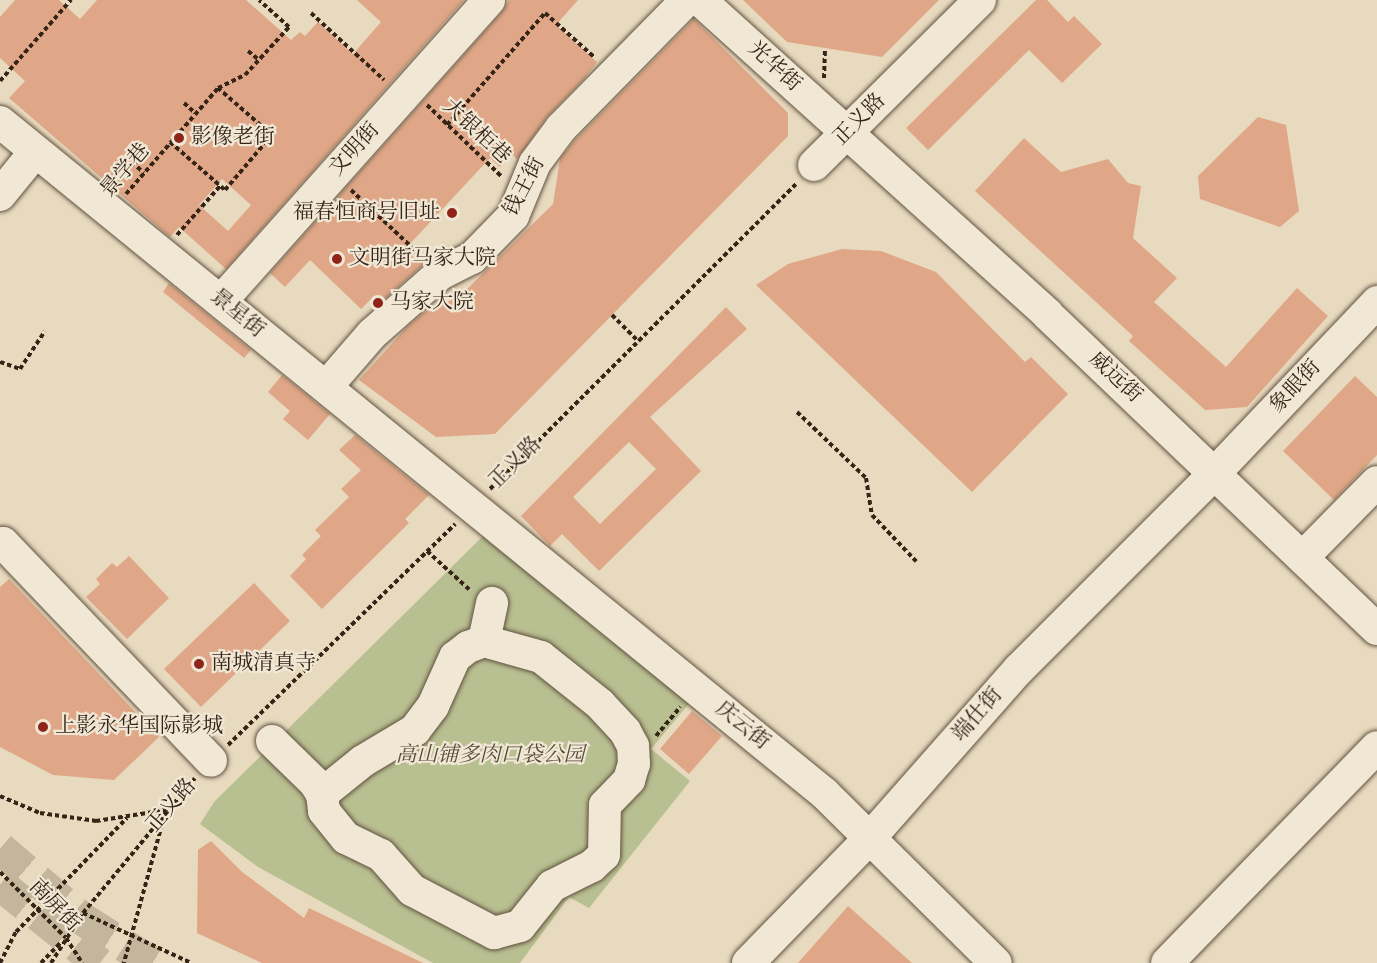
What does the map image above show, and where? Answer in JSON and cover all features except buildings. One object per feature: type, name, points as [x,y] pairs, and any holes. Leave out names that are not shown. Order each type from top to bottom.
[{"type":"street","name":"文明街","points":[[221,301],[489,0]]},
{"type":"street","name":"钱王街","points":[[327,386],[372,334],[440,274],[472,258],[513,216],[536,163],[561,128],[687,0]]},
{"type":"street","name":"正义路","points":[[814,165],[847,135],[980,0]]},
{"type":"street","name":"光华街","points":[[707,13],[802,92],[847,135]]},
{"type":"street","points":[[764,88],[802,92]]},
{"type":"street","name":"景星街","points":[[0,122],[474,505]]},
{"type":"street","name":"威远街","points":[[847,135],[1047,314],[1377,629]]},
{"type":"street","points":[[0,195],[35,152]]},
{"type":"street","name":"象眼街","points":[[1215,473],[1377,302]]},
{"type":"street","name":"端仕街","points":[[748,963],[869,839],[1019,669],[1215,473]]},
{"type":"street","points":[[1303,557],[1377,482]]},
{"type":"street","name":"庆云街","points":[[474,505],[825,794],[996,963]]},
{"type":"street","points":[[1,544],[211,761]]},
{"type":"street","points":[[484,641],[492,603]]},
{"type":"street","points":[[272,741],[322,794],[324,812],[346,838],[381,855],[412,890],[494,933],[520,926],[552,886],[592,866],[604,855],[605,805],[629,780],[633,755],[626,731],[600,704],[541,657],[484,641],[468,646],[455,657],[433,706],[415,730],[363,761],[322,794]]},
{"type":"street","points":[[1167,963],[1377,747]]},
{"type":"path","points":[[0,81],[71,0]]},
{"type":"path","name":"景学巷","points":[[110,213],[218,88],[245,75],[289,27],[259,0]]},
{"type":"path","name":"大银柜巷","points":[[311,13],[447,125],[522,196]]},
{"type":"path","points":[[447,125],[545,13],[614,75]]},
{"type":"path","points":[[248,51],[259,60]]},
{"type":"path","points":[[170,142],[225,190],[272,135],[218,88]]},
{"type":"path","points":[[184,103],[195,113]]},
{"type":"path","points":[[132,162],[144,172]]},
{"type":"path","name":"正义路","points":[[66,938],[83,913],[166,810],[211,761],[639,342],[814,165]]},
{"type":"path","points":[[334,174],[440,274]]},
{"type":"path","points":[[162,254],[220,186]]},
{"type":"path","points":[[612,315],[639,342]]},
{"type":"path","points":[[0,362],[21,369],[45,331]]},
{"type":"path","points":[[797,412],[866,478],[872,515],[916,561]]},
{"type":"path","points":[[633,755],[649,745],[696,688]]},
{"type":"path","points":[[0,796],[52,815],[96,821],[166,810],[134,936],[124,963]]},
{"type":"path","points":[[0,963],[16,932],[129,816]]},
{"type":"path","name":"南屏街","points":[[0,872],[66,938],[82,963]]},
{"type":"path","name":"南屏街","points":[[83,913],[191,963]]},
{"type":"path","points":[[41,963],[66,938]]},
{"type":"path","points":[[51,963],[66,938]]},
{"type":"green space","name":"高山铺多肉口袋公园","points":[[484,535],[693,699],[651,749],[690,781],[589,908],[569,897],[520,963],[433,963],[258,867],[200,824],[214,802]]},
{"type":"tunnel","points":[[0,848],[83,919],[153,963]]},
{"type":"tunnel","points":[[0,884],[99,963]]},
{"type":"place","name":"影像老街","points":[[179,138]]},
{"type":"place","name":"福春恒商号旧址","points":[[452,213]]},
{"type":"place","name":"文明街马家大院","points":[[337,259]]},
{"type":"place","name":"马家大院","points":[[378,303]]},
{"type":"place","name":"南城清真寺","points":[[199,664]]},
{"type":"place","name":"上影永华国际影城","points":[[43,727]]}]
